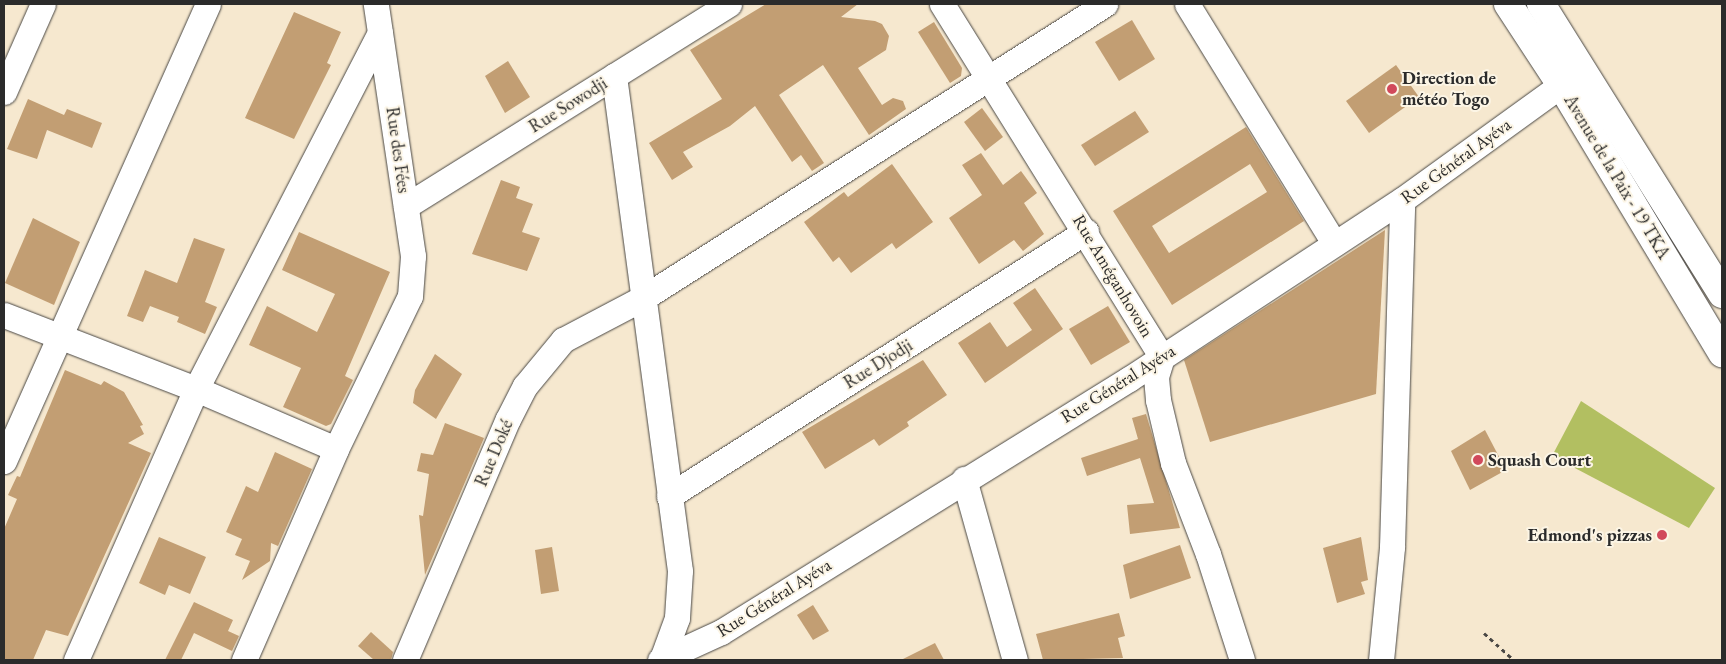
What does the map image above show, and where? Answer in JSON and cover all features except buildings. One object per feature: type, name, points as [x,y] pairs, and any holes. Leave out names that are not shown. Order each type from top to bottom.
[{"type":"main road","name":"Avenue de la Paix - 19 TKA","points":[[1508,4],[1562,85],[1722,353]]},
{"type":"main road","name":"Avenue de la Paix - 19 TKA","points":[[1542,4],[1722,294]]},
{"type":"street","points":[[4,92],[43,4]]},
{"type":"street","points":[[4,461],[208,4]]},
{"type":"street","name":"Rue des Fées","points":[[336,449],[410,296],[413,256],[376,4]]},
{"type":"street","name":"Rue Sowodji","points":[[406,206],[614,76],[703,11],[729,4]]},
{"type":"street","name":"Rue Améganhovoin","points":[[942,4],[1086,231],[1162,356],[1156,377],[1158,400],[1173,463],[1208,554],[1242,660]]},
{"type":"street","name":"Rue Doké","points":[[405,660],[525,386],[563,340],[643,298],[990,79],[1105,4]]},
{"type":"street","points":[[1187,4],[1334,244]]},
{"type":"street","points":[[76,660],[196,389],[380,33]]},
{"type":"street","points":[[614,76],[680,571],[680,595],[677,618],[661,660]]},
{"type":"street","name":"Rue Général Ayéva","points":[[661,660],[721,632],[1162,356],[1402,200],[1562,85]]},
{"type":"street","points":[[1381,660],[1392,547],[1402,200]]},
{"type":"street","name":"Rue Djodji","points":[[670,496],[1086,231]]},
{"type":"street","points":[[4,316],[196,389],[336,449],[244,660]]},
{"type":"street","points":[[964,479],[1015,660]]},
{"type":"path","points":[[1484,633],[1514,660]]},
{"type":"green space","points":[[1581,401],[1715,488],[1689,528],[1552,456]]},
{"type":"place","name":"Direction de météo Togo","points":[[1392,89]]},
{"type":"place","name":"Squash Court","points":[[1478,460]]},
{"type":"place","name":"Edmond's pizzas","points":[[1662,535]]}]
